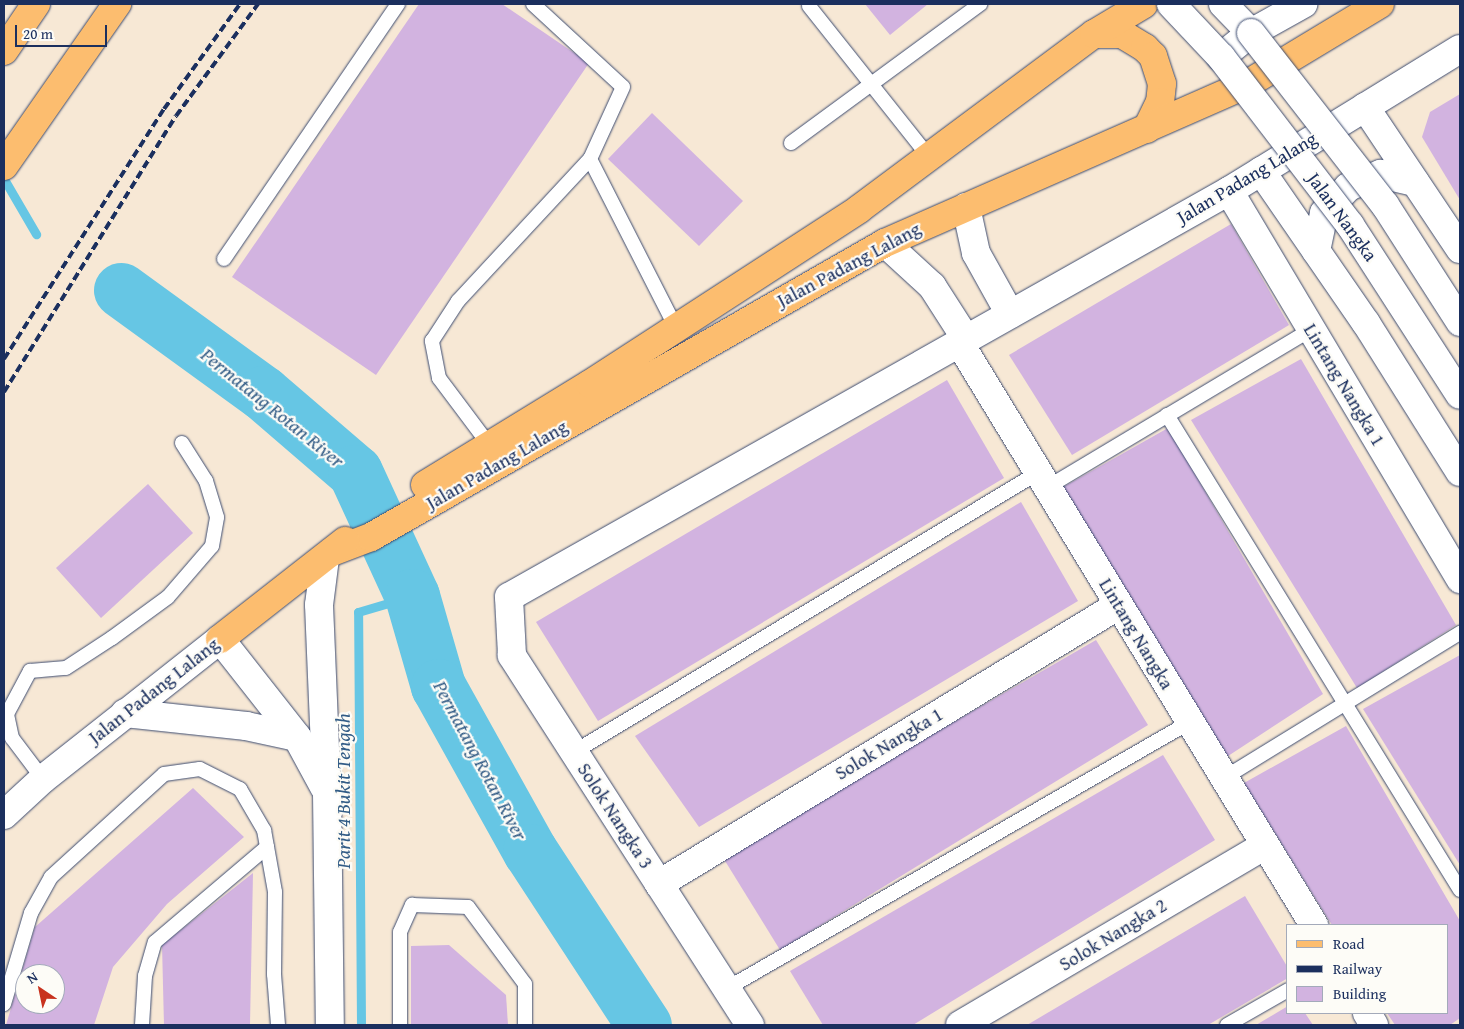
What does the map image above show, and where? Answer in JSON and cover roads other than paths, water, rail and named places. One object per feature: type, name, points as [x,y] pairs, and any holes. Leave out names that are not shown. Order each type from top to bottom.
[{"type":"main road","points":[[4,50],[36,4]]},
{"type":"main road","points":[[4,166],[117,4]]},
{"type":"main road","name":"Jalan Padang Lalang","points":[[399,511],[490,446],[859,209],[1094,34],[1144,4]]},
{"type":"main road","points":[[1185,4],[1186,22],[1194,43],[1208,61],[1227,75],[1249,82]]},
{"type":"main road","name":"Jalan Padang Lalang","points":[[220,639],[328,555],[399,511],[886,243],[1147,129],[1249,82],[1380,4]]},
{"type":"main road","points":[[1094,34],[1122,34],[1145,48],[1152,56],[1162,84],[1160,102],[1147,129]]},
{"type":"street","name":"Jalan Nangka","points":[[1171,4],[1221,57],[1350,225],[1460,396]]},
{"type":"street","name":"Jalan Nangka","points":[[1223,4],[1251,33],[1385,204],[1460,322]]},
{"type":"street","points":[[1221,57],[1251,33],[1303,4]]},
{"type":"street","name":"Jalan Padang Lalang","points":[[508,596],[1229,191],[1460,50]]},
{"type":"street","points":[[1366,107],[1415,182],[1459,244]]},
{"type":"street","points":[[1261,171],[1366,323],[1460,472]]},
{"type":"street","points":[[1316,251],[1324,213],[1348,187],[1380,174],[1415,182]]},
{"type":"street","name":"Lintang Nangka 1","points":[[1229,191],[1460,580]]},
{"type":"street","points":[[966,207],[976,253],[1010,314]]},
{"type":"street","name":"Lintang Nangka","points":[[886,243],[932,286],[1043,480],[1313,924]]},
{"type":"street","points":[[328,555],[319,605],[327,793],[330,1025]]},
{"type":"street","name":"Solok Nangka 3","points":[[508,596],[512,655],[750,1025]]},
{"type":"street","name":"Solok Nangka 1","points":[[659,884],[1119,605]]},
{"type":"street","points":[[220,639],[297,738],[327,793]]},
{"type":"street","name":"Jalan Padang Lalang","points":[[4,815],[43,779],[124,713],[220,639]]},
{"type":"street","points":[[124,713],[226,724],[297,738]]},
{"type":"street","name":"Solok Nangka 2","points":[[960,1025],[1265,845]]},
{"type":"street","points":[[1368,1014],[1374,1025]]},
{"type":"lane","points":[[224,259],[398,4]]},
{"type":"lane","points":[[490,446],[439,378],[432,341],[458,301],[590,158],[623,87],[586,49],[533,4]]},
{"type":"lane","points":[[791,143],[980,4]]},
{"type":"lane","points":[[809,6],[929,157]]},
{"type":"lane","points":[[590,158],[676,328]]},
{"type":"lane","points":[[574,752],[1043,480],[1167,415],[1310,330]]},
{"type":"lane","points":[[1167,415],[1460,890]]},
{"type":"lane","points":[[43,779],[12,738],[7,714],[30,671],[66,668],[112,638],[168,597],[212,546],[217,517],[206,481],[182,443]]},
{"type":"lane","points":[[1224,778],[1460,633]]},
{"type":"lane","points":[[726,989],[1190,722]]},
{"type":"lane","points":[[4,1004],[31,913],[51,877],[164,774],[200,769],[240,789],[264,830],[275,892],[274,974],[278,1025]]},
{"type":"lane","points":[[142,1025],[144,976],[155,942],[267,847]]},
{"type":"lane","points":[[400,1025],[400,932],[412,906],[468,907],[525,984],[526,1025]]},
{"type":"lane","points":[[1227,1025],[1286,991]]},
{"type":"waterway","name":"Permatang Rotan River","points":[[4,179],[36,234]]},
{"type":"waterway","name":"Permatang Rotan River","points":[[121,290],[263,393],[355,472],[412,596],[438,686],[530,851],[644,1025]]},
{"type":"waterway","name":"Parit 4 Bukit Tengah","points":[[361,1025],[358,612],[412,596]]},
{"type":"railway","points":[[4,359],[164,109],[240,4]]},
{"type":"railway","points":[[4,392],[176,116],[258,4]]}]
